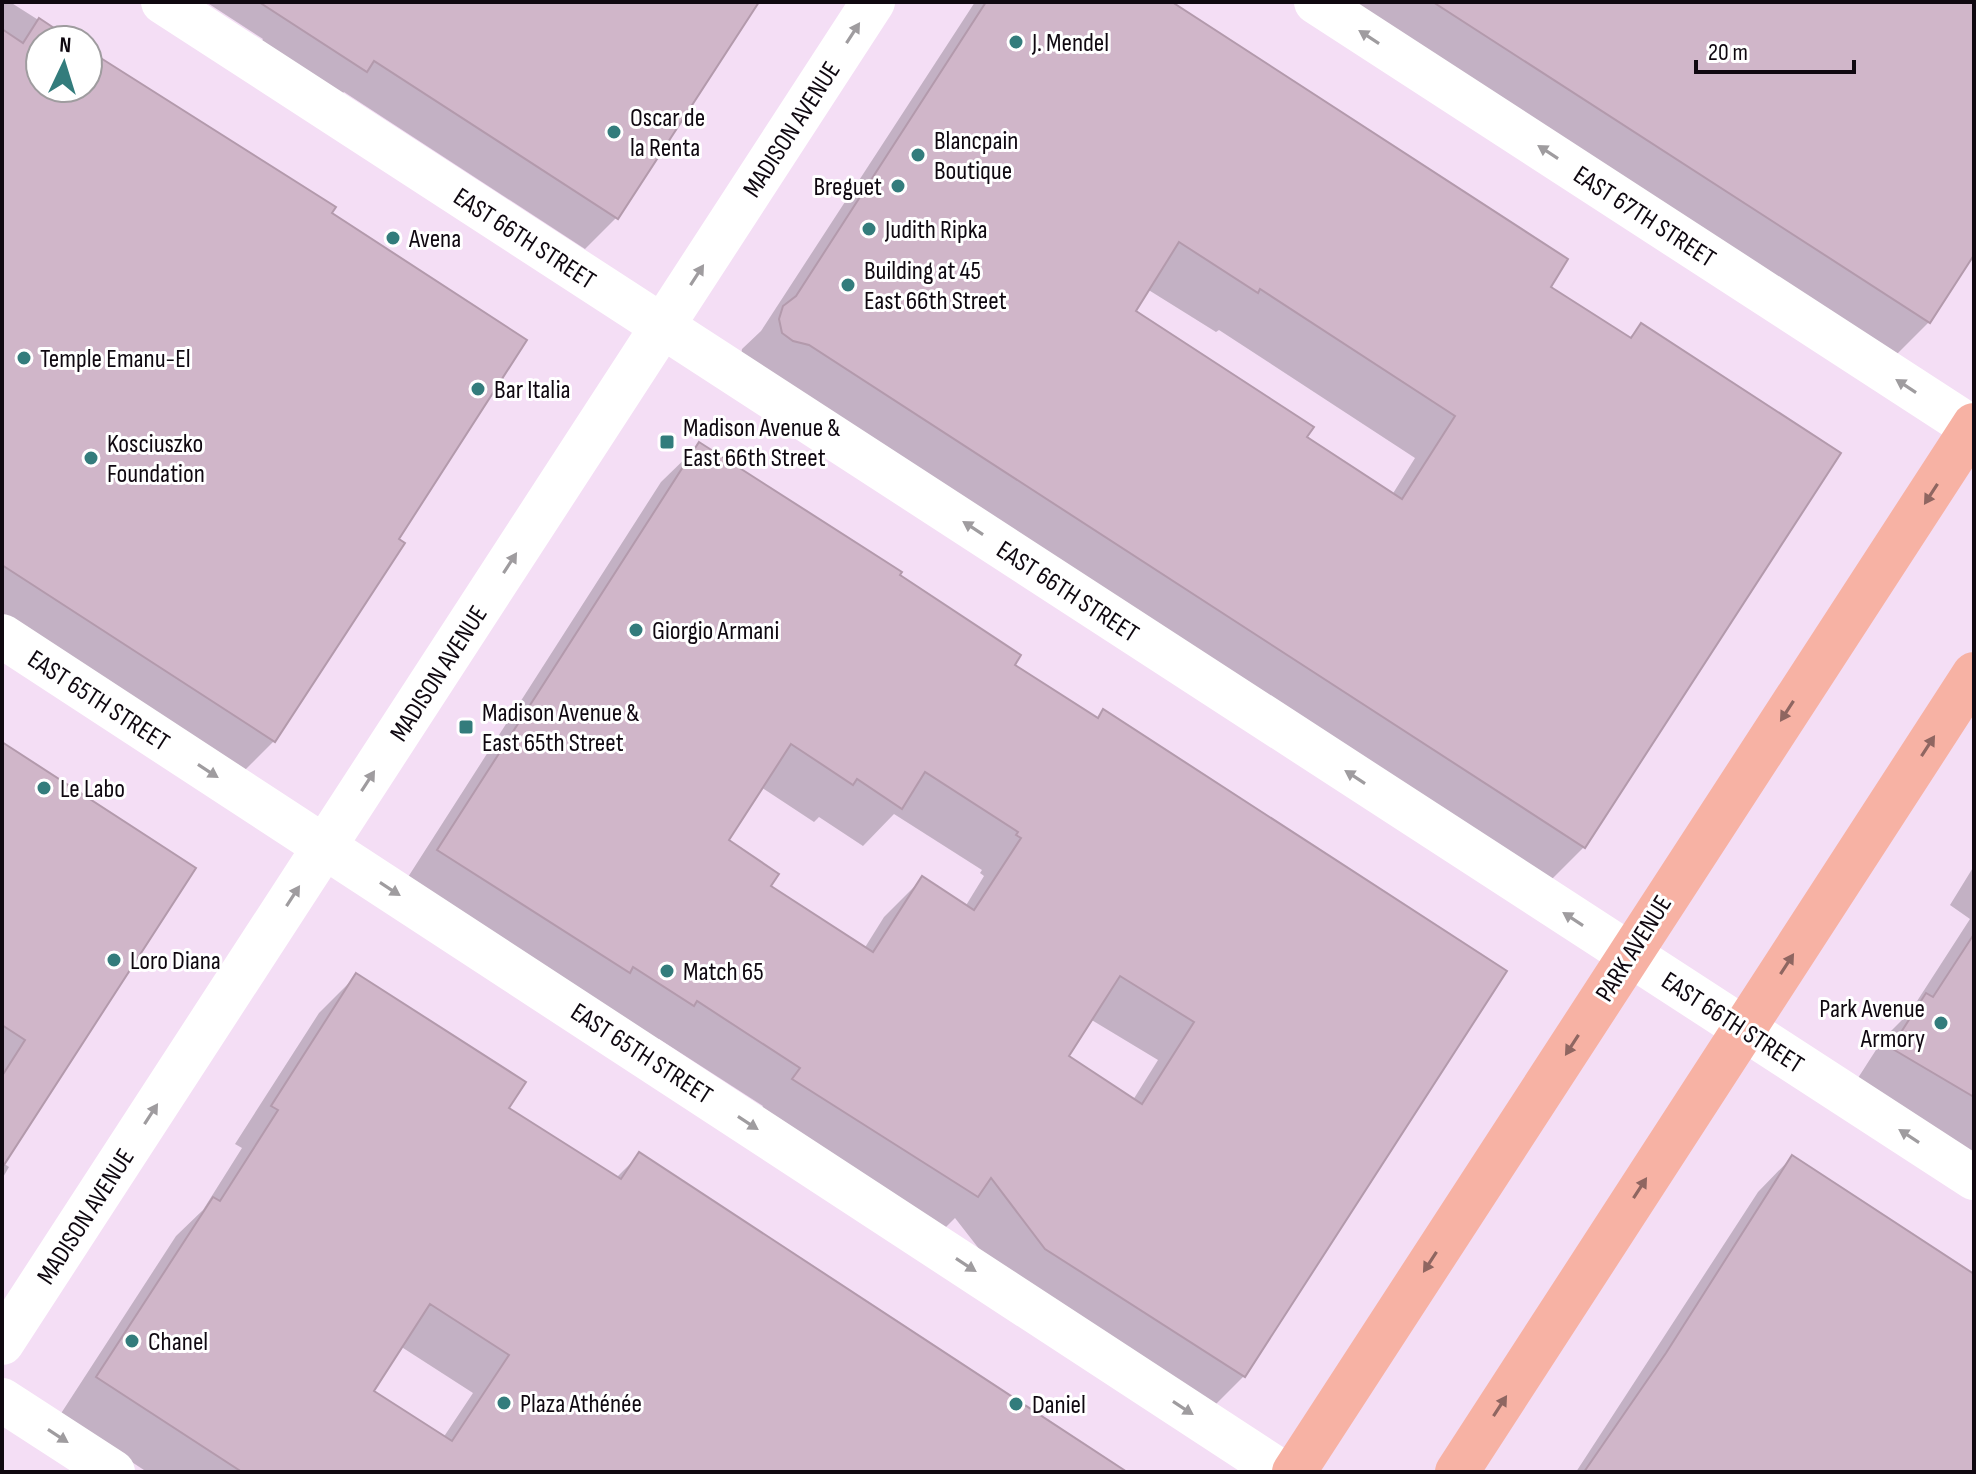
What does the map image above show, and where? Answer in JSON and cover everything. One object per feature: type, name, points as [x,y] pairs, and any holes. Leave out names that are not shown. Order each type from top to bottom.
[{"type":"main road","name":"EAST 66TH STREET","points":[[163,2],[1974,1178]]},
{"type":"main road","name":"MADISON AVENUE","points":[[2,1343],[873,2]]},
{"type":"main road","name":"EAST 67TH STREET","points":[[1316,2],[1973,427]]},
{"type":"main road","name":"PARK AVENUE","points":[[1294,1472],[1973,427]]},
{"type":"main road","name":"EAST 65TH STREET","points":[[2,636],[1281,1472]]},
{"type":"main road","points":[[1457,1472],[1974,674]]},
{"type":"main road","points":[[2,1400],[113,1472]]},
{"type":"building","points":[[259,2],[759,2],[618,219],[374,61],[367,72]]},
{"type":"building","points":[[986,2],[1172,2],[1568,259],[1551,287],[1631,338],[1641,323],[1841,453],[1585,848],[809,345],[793,341],[782,333],[779,319],[783,306],[796,296]],"holes":[[[1179,242],[1258,293],[1260,289],[1455,416],[1402,499],[1307,437],[1314,427],[1136,311]]]},
{"type":"building","points":[[1433,2],[1974,2],[1974,255],[1930,323]]},
{"type":"building","points":[[2,29],[23,43],[24,104],[104,104],[104,60],[336,207],[332,213],[527,340],[399,539],[405,543],[275,742],[2,565]]},
{"type":"building","points":[[699,442],[902,572],[900,575],[1021,655],[1015,665],[1098,718],[1103,709],[1507,971],[1245,1377],[1045,1249],[991,1178],[978,1197],[792,1079],[800,1068],[697,1001],[694,1006],[633,967],[630,973],[437,850]],"holes":[[[791,744],[853,785],[857,779],[902,809],[925,772],[1018,832],[1016,835],[1021,838],[974,910],[922,876],[873,952],[771,886],[779,874],[729,840]],[[1120,976],[1194,1022],[1142,1104],[1069,1056]]]},
{"type":"building","points":[[2,742],[196,868],[2,1168],[2,1076],[25,1040],[2,1025]]},
{"type":"building","name":"Park Avenue Armory","points":[[1974,934],[1974,1097],[1891,1048],[1926,993],[1933,997]]},
{"type":"building","points":[[356,973],[526,1082],[509,1108],[621,1179],[639,1152],[1127,1472],[242,1472],[96,1377],[213,1197],[220,1201],[278,1110],[271,1106]],"holes":[[[430,1304],[509,1355],[452,1441],[374,1391]]]},
{"type":"building","points":[[1792,1155],[1974,1274],[1974,1472],[1584,1472],[1666,1353]]},
{"type":"place","name":"J. Mendel","points":[[1016,42]]},
{"type":"place","name":"Oscar de la Renta","points":[[614,132]]},
{"type":"place","name":"Blancpain Boutique","points":[[918,155]]},
{"type":"place","name":"Breguet","points":[[898,186]]},
{"type":"place","name":"Judith Ripka","points":[[869,229]]},
{"type":"place","name":"Avena","points":[[393,238]]},
{"type":"place","name":"Building at 45 East 66th Street","points":[[848,285]]},
{"type":"place","name":"Temple Emanu-El","points":[[24,358]]},
{"type":"place","name":"Bar Italia","points":[[478,389]]},
{"type":"place","name":"Madison Avenue & East 66th Street","points":[[667,442]]},
{"type":"place","name":"Kosciuszko Foundation","points":[[91,458]]},
{"type":"place","name":"Giorgio Armani","points":[[636,630]]},
{"type":"place","name":"Madison Avenue & East 65th Street","points":[[466,727]]},
{"type":"place","name":"Le Labo","points":[[44,788]]},
{"type":"place","name":"Loro Diana","points":[[114,960]]},
{"type":"place","name":"Match 65","points":[[667,971]]},
{"type":"place","name":"Park Avenue Armory","points":[[1941,1023]]},
{"type":"place","name":"Chanel","points":[[132,1341]]},
{"type":"place","name":"Plaza Athénée","points":[[504,1403]]},
{"type":"place","name":"Daniel","points":[[1016,1404]]}]
